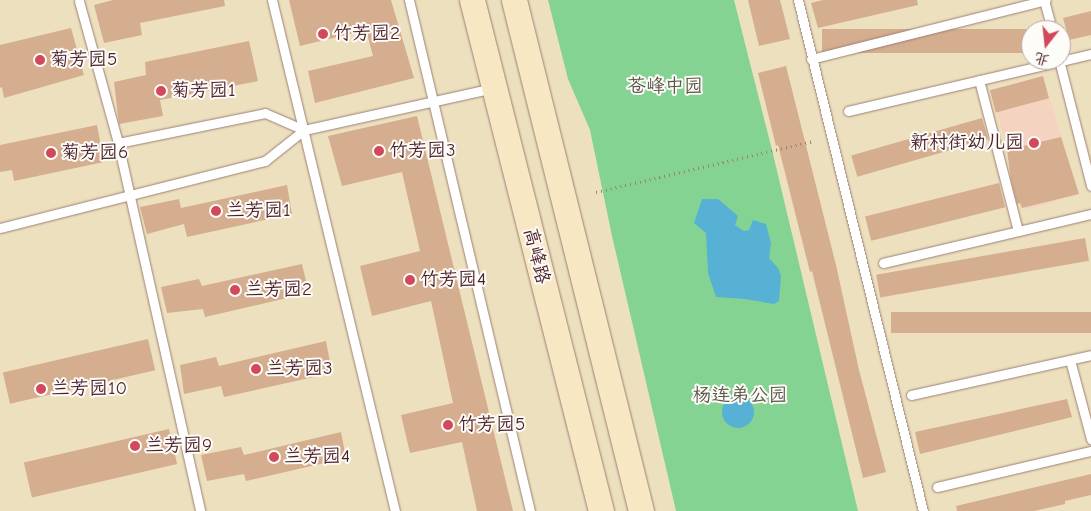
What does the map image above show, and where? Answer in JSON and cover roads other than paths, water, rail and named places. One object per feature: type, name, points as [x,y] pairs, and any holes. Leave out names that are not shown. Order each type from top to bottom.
[{"type":"main road","name":"高峰路","points":[[472,0],[601,511]]},
{"type":"main road","points":[[514,0],[641,511]]},
{"type":"lane","points":[[272,0],[395,511]]},
{"type":"lane","points":[[409,0],[530,511]]},
{"type":"lane","points":[[798,0],[923,511]]},
{"type":"lane","points":[[811,59],[1045,0],[1050,20]]},
{"type":"lane","points":[[79,1],[118,143],[200,511]]},
{"type":"lane","points":[[1071,58],[1091,54]]},
{"type":"lane","points":[[848,111],[1021,70]]},
{"type":"lane","points":[[1062,70],[1091,186]]},
{"type":"lane","points":[[979,80],[1018,231]]},
{"type":"lane","points":[[0,228],[265,161],[304,130],[493,88]]},
{"type":"lane","points":[[118,143],[265,114],[304,130]]},
{"type":"lane","points":[[883,263],[1091,214]]},
{"type":"lane","points":[[911,395],[1091,355]]},
{"type":"lane","points":[[1070,360],[1091,439]]},
{"type":"lane","points":[[937,487],[1091,451]]},
{"type":"water","points":[[702,199],[718,199],[738,216],[735,225],[744,231],[749,230],[753,220],[766,224],[771,243],[769,258],[778,268],[781,276],[779,301],[774,304],[716,297],[708,273],[706,233],[694,223]]},
{"type":"water","points":[[738,396],[744,397],[749,401],[753,406],[753,418],[749,423],[744,427],[738,428],[732,427],[727,423],[723,418],[722,412],[723,406],[727,401],[732,397]]},
{"type":"place","name":"竹芳园2","points":[[323,34]]},
{"type":"place","name":"菊芳园5","points":[[40,60]]},
{"type":"place","name":"菊芳园1","points":[[161,91]]},
{"type":"place","name":"新村街幼儿园","points":[[1034,143]]},
{"type":"place","name":"竹芳园3","points":[[379,151]]},
{"type":"place","name":"菊芳园6","points":[[51,153]]},
{"type":"place","name":"兰芳园1","points":[[216,211]]},
{"type":"place","name":"竹芳园4","points":[[410,280]]},
{"type":"place","name":"兰芳园2","points":[[235,290]]},
{"type":"place","name":"兰芳园3","points":[[256,369]]},
{"type":"place","name":"兰芳园10","points":[[41,389]]},
{"type":"place","name":"竹芳园5","points":[[448,425]]},
{"type":"place","name":"兰芳园9","points":[[135,446]]},
{"type":"place","name":"兰芳园4","points":[[274,457]]},
{"type":"park label","name":"苍峰中园","points":[[665,87]]},
{"type":"park label","name":"杨连弟公园","points":[[740,396]]}]
